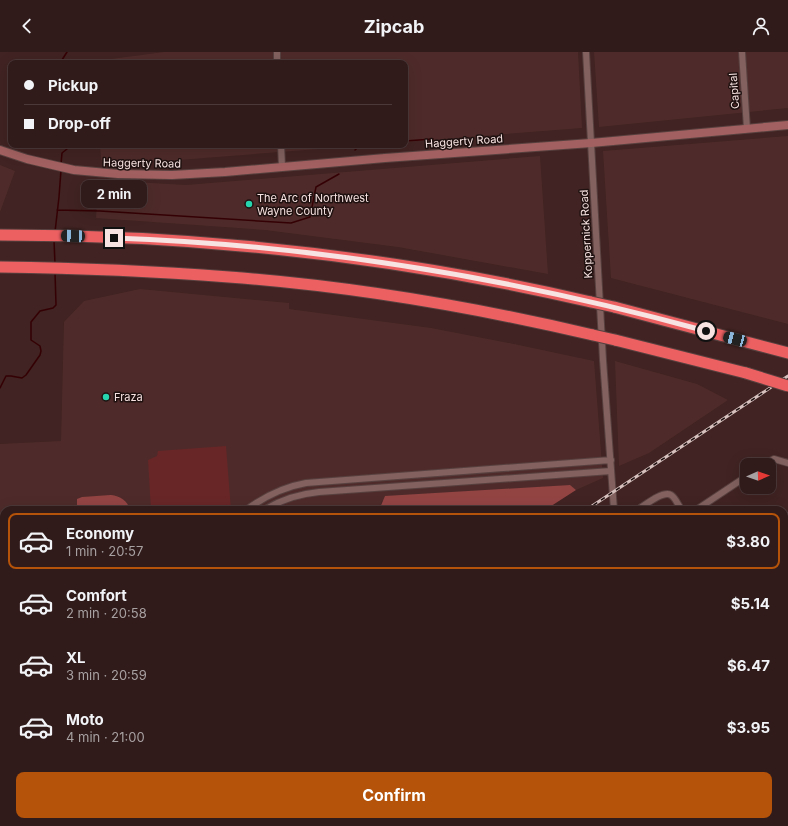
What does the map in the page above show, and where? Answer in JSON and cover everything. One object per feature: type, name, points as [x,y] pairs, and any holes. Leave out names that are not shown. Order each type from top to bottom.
[{"type":"highway","points":[[0,235],[179,241],[344,258],[446,273],[614,307],[783,352]]},
{"type":"highway","points":[[0,267],[55,268],[230,277],[318,286],[424,302],[505,316],[615,340],[746,373],[788,386]]},
{"type":"main road","name":"Haggerty Road","points":[[0,150],[61,167],[91,172],[165,175],[225,172],[591,143],[788,125]]},
{"type":"street","name":"Koppernick Road","points":[[586,52],[603,352],[614,506]]},
{"type":"street","name":"Capital","points":[[742,52],[747,129]]},
{"type":"street","points":[[281,148],[282,167]]},
{"type":"street","points":[[257,506],[269,495],[283,488],[327,480],[610,460]]},
{"type":"street","points":[[776,460],[788,463]]},
{"type":"street","points":[[547,464],[548,475]]},
{"type":"street","points":[[487,469],[487,479]]},
{"type":"street","points":[[272,506],[292,496],[328,491],[611,471]]},
{"type":"street","points":[[420,473],[420,484]]},
{"type":"street","points":[[327,480],[328,491]]},
{"type":"street","points":[[702,506],[740,481]]},
{"type":"street","points":[[643,506],[667,493],[672,496],[679,506]]},
{"type":"shaded area","points":[[164,52],[578,52],[582,128],[408,142],[408,60],[110,60]]},
{"type":"shaded area","points":[[594,52],[788,52],[788,108],[599,127]]},
{"type":"shaded area","points":[[788,136],[788,324],[611,278],[603,151]]},
{"type":"shaded area","points":[[100,148],[332,148],[165,161],[101,160]]},
{"type":"shaded area","points":[[540,156],[548,274],[398,247],[265,230],[96,218],[98,180],[186,185]]},
{"type":"shaded area","points":[[0,165],[15,171],[0,212]]},
{"type":"shaded area","points":[[140,289],[289,303],[289,309],[431,328],[594,361],[603,478],[576,490],[569,485],[382,501],[380,506],[0,506],[0,444],[61,441],[64,322],[84,301]]},
{"type":"shaded area","points":[[615,361],[697,384],[728,400],[649,453],[619,466]]},
{"type":"shaded area","points":[[226,446],[231,506],[151,506],[148,460],[157,456],[158,451]]},
{"type":"shaded area","points":[[570,485],[576,490],[551,506],[381,506],[385,496]]},
{"type":"shaded area","points":[[117,496],[128,506],[77,506],[77,499],[82,497]]},
{"type":"waterway","points":[[62,60],[67,52]]},
{"type":"waterway","points":[[408,141],[433,139]]},
{"type":"waterway","points":[[61,164],[62,153],[67,148]]},
{"type":"waterway","points":[[55,232],[61,170]]},
{"type":"waterway","points":[[57,210],[100,211],[291,223],[310,217],[316,187],[339,174]]},
{"type":"waterway","points":[[54,240],[55,264]]},
{"type":"waterway","points":[[0,388],[6,376],[22,378],[26,375],[40,355],[40,346],[31,340],[31,322],[40,311],[53,308],[56,305],[55,272]]},
{"type":"railway","points":[[592,506],[788,376]]},
{"type":"place","name":"The Arc of Northwest Wayne County","points":[[249,204]]},
{"type":"place","name":"Fraza","points":[[106,397]]},
{"type":"route","points":[[114,238],[179,241],[307,253],[440,272],[633,311],[706,331]]}]
